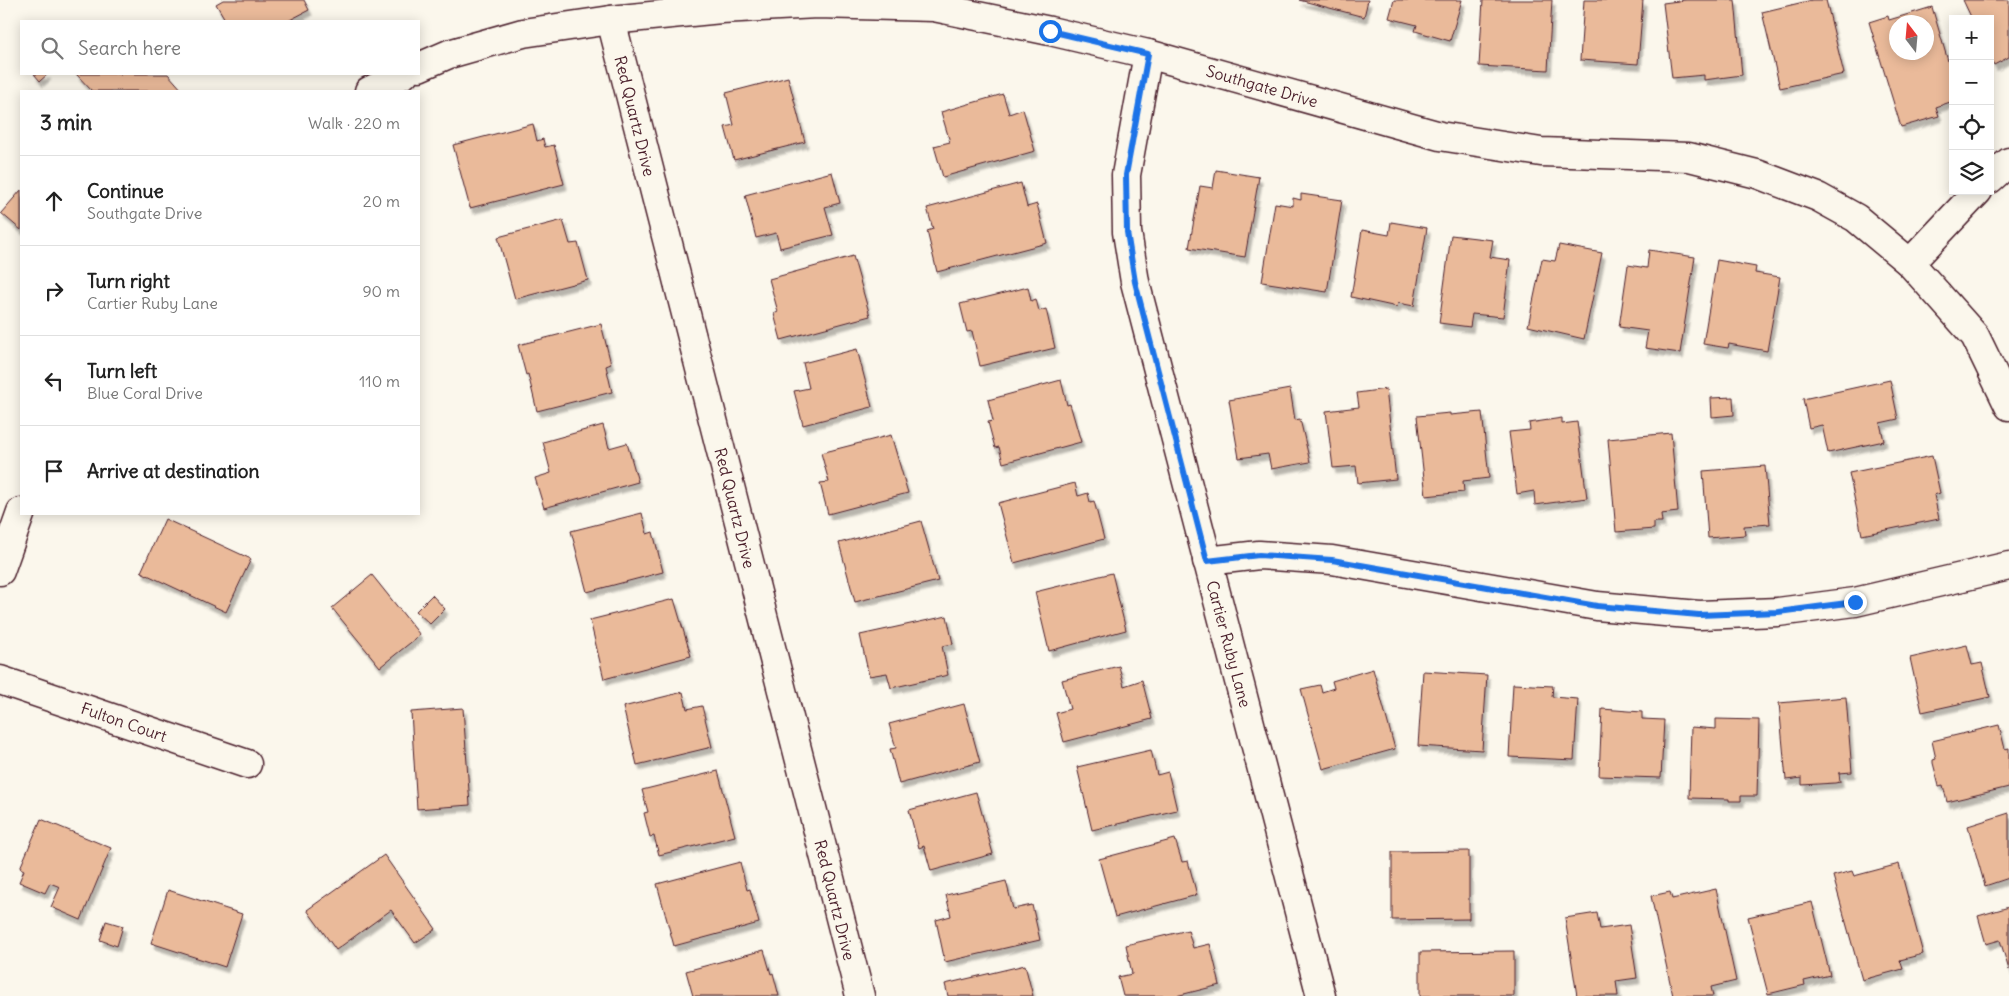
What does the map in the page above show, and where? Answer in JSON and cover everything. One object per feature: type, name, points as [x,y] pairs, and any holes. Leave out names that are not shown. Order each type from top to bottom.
[{"type":"street","name":"Southgate Drive","points":[[420,67],[449,54],[523,33],[611,20],[721,9],[817,4],[934,7],[1148,54],[1440,136],[1541,152],[1689,157],[1757,174],[1818,197],[1856,218],[1910,263],[1975,336],[2009,406]]},
{"type":"street","name":"Red Quartz Drive","points":[[611,20],[860,996]]},
{"type":"street","name":"Cartier Ruby Lane","points":[[1148,54],[1126,175],[1127,232],[1135,282],[1321,996]]},
{"type":"street","points":[[371,90],[402,75]]},
{"type":"street","points":[[1994,175],[2009,162]]},
{"type":"street","points":[[1910,263],[1974,195]]},
{"type":"street","points":[[0,571],[20,515]]},
{"type":"street","points":[[1207,561],[1259,555],[1332,560],[1597,606],[1699,615],[1778,612],[1855,602],[2009,566]]},
{"type":"street","name":"Fulton Court","points":[[0,680],[247,764]]},
{"type":"building","points":[[223,0],[304,0],[309,10],[290,20],[225,20],[216,4]]},
{"type":"building","points":[[1299,0],[1368,0],[1364,17]]},
{"type":"building","points":[[1394,0],[1462,0],[1450,41],[1415,31],[1417,25],[1389,18]]},
{"type":"building","points":[[1483,0],[1552,0],[1548,70],[1479,66]]},
{"type":"building","points":[[1584,0],[1643,0],[1638,64],[1580,60]]},
{"type":"building","points":[[1686,0],[1735,0],[1742,75],[1704,80],[1704,75],[1672,78],[1663,3]]},
{"type":"building","points":[[1812,0],[1826,0],[1844,74],[1780,88],[1762,12]]},
{"type":"building","points":[[1963,0],[2009,0],[2009,57],[1994,65],[1994,15],[1970,15]]},
{"type":"building","points":[[1932,7],[1949,64],[1949,102],[1936,107],[1939,116],[1901,127],[1869,22],[1888,16],[1889,60],[1934,60],[1934,15],[1906,15]]},
{"type":"building","points":[[35,75],[47,75],[40,81]]},
{"type":"building","points":[[77,75],[169,75],[182,90],[91,90]]},
{"type":"building","points":[[788,77],[805,142],[734,160],[725,127],[734,125],[726,93]]},
{"type":"building","points":[[1003,94],[1009,114],[1023,109],[1035,151],[943,177],[934,146],[950,142],[941,112]]},
{"type":"building","points":[[533,124],[537,141],[543,139],[545,147],[554,145],[564,184],[470,208],[453,145]]},
{"type":"building","points":[[1216,170],[1259,177],[1245,257],[1189,248],[1200,186],[1213,188]]},
{"type":"building","points":[[832,172],[840,203],[825,207],[833,235],[780,248],[776,233],[756,238],[745,195]]},
{"type":"building","points":[[1021,183],[1027,207],[1037,204],[1047,243],[937,272],[927,231],[933,229],[927,208]]},
{"type":"building","points":[[20,191],[20,229],[1,213]]},
{"type":"building","points":[[1301,194],[1342,200],[1327,292],[1262,282],[1275,203],[1293,206],[1293,198],[1301,200]]},
{"type":"building","points":[[563,220],[570,244],[578,243],[588,280],[515,299],[498,237]]},
{"type":"building","points":[[1391,222],[1427,228],[1414,306],[1398,303],[1397,307],[1351,297],[1362,230],[1389,235]]},
{"type":"building","points":[[1451,235],[1493,240],[1490,257],[1510,260],[1503,317],[1472,314],[1470,327],[1439,323]]},
{"type":"building","points":[[1559,245],[1602,253],[1584,339],[1528,326],[1542,259],[1555,261]]},
{"type":"building","points":[[1649,250],[1695,257],[1680,353],[1645,348],[1648,331],[1619,327],[1628,265],[1647,268]]},
{"type":"building","points":[[853,256],[870,316],[781,340],[774,314],[778,312],[769,279]]},
{"type":"building","points":[[1717,260],[1756,267],[1755,273],[1780,277],[1767,351],[1729,344],[1728,348],[1703,344]]},
{"type":"building","points":[[1028,287],[1031,301],[1036,299],[1039,311],[1046,309],[1055,348],[980,366],[972,331],[967,332],[960,304]]},
{"type":"building","points":[[601,324],[611,364],[606,366],[612,392],[537,411],[528,374],[526,375],[518,345]]},
{"type":"building","points":[[857,349],[872,407],[803,425],[794,391],[809,388],[803,363]]},
{"type":"building","points":[[1061,380],[1067,405],[1070,404],[1081,442],[1003,463],[999,447],[995,448],[988,422],[993,421],[988,400]]},
{"type":"building","points":[[1890,380],[1898,419],[1880,423],[1884,441],[1828,453],[1822,425],[1809,428],[1803,399]]},
{"type":"building","points":[[1290,389],[1295,420],[1300,419],[1310,462],[1271,469],[1268,454],[1239,458],[1229,400]]},
{"type":"building","points":[[1386,389],[1396,479],[1358,483],[1356,466],[1333,468],[1326,411],[1359,407],[1357,393]]},
{"type":"building","points":[[1733,397],[1734,415],[1712,417],[1711,398]]},
{"type":"building","points":[[1482,412],[1489,478],[1463,481],[1464,492],[1426,496],[1417,416]]},
{"type":"building","points":[[1562,418],[1562,424],[1577,422],[1587,498],[1535,505],[1534,491],[1517,494],[1509,432],[1530,430],[1529,423]]},
{"type":"building","points":[[603,425],[609,448],[627,443],[638,482],[544,508],[535,478],[551,473],[543,442]]},
{"type":"building","points":[[1671,433],[1678,512],[1661,514],[1662,522],[1654,522],[1654,529],[1616,532],[1608,439]]},
{"type":"building","points":[[891,435],[908,493],[828,514],[820,483],[829,482],[821,453]]},
{"type":"building","points":[[1932,456],[1940,493],[1934,495],[1939,519],[1862,535],[1849,473]]},
{"type":"building","points":[[1765,466],[1770,524],[1744,526],[1745,535],[1708,538],[1703,471]]},
{"type":"building","points":[[1075,483],[1078,496],[1088,493],[1090,502],[1094,501],[1104,539],[1014,563],[998,503]]},
{"type":"building","points":[[642,513],[647,534],[653,532],[663,572],[587,592],[571,531]]},
{"type":"building","points":[[165,519],[251,559],[226,612],[141,572]]},
{"type":"building","points":[[921,521],[938,581],[855,602],[839,543]]},
{"type":"building","points":[[1112,573],[1126,630],[1049,651],[1035,592]]},
{"type":"building","points":[[372,575],[420,635],[380,667],[332,608]]},
{"type":"building","points":[[432,595],[445,609],[430,624],[416,611]]},
{"type":"building","points":[[674,599],[691,656],[604,679],[590,620]]},
{"type":"building","points":[[947,616],[953,644],[942,646],[948,675],[891,688],[887,673],[869,676],[860,635]]},
{"type":"building","points":[[1967,645],[1972,665],[1982,663],[1990,697],[1922,712],[1910,658]]},
{"type":"building","points":[[1119,666],[1124,686],[1142,680],[1152,719],[1064,742],[1056,713],[1070,709],[1062,680]]},
{"type":"building","points":[[1373,669],[1395,749],[1323,769],[1301,689],[1320,685],[1322,692],[1334,688],[1332,681]]},
{"type":"building","points":[[1423,671],[1487,675],[1482,750],[1418,746]]},
{"type":"building","points":[[1513,684],[1553,686],[1552,697],[1578,699],[1574,760],[1509,757]]},
{"type":"building","points":[[683,692],[687,709],[702,706],[712,747],[637,765],[623,707]]},
{"type":"building","points":[[1846,697],[1852,772],[1839,773],[1840,782],[1835,783],[1802,785],[1802,778],[1786,780],[1779,703]]},
{"type":"building","points":[[964,704],[980,762],[899,784],[890,749],[896,748],[889,724]]},
{"type":"building","points":[[463,708],[470,805],[417,809],[411,712]]},
{"type":"building","points":[[1602,709],[1642,712],[1642,719],[1664,720],[1661,778],[1599,776]]},
{"type":"building","points":[[1716,719],[1759,720],[1757,796],[1741,796],[1741,801],[1689,798],[1691,727],[1716,729]]},
{"type":"building","points":[[1999,725],[2005,749],[2009,748],[2009,787],[1947,802],[1943,785],[1939,786],[1933,763],[1933,760],[1936,759],[1932,741]]},
{"type":"building","points":[[1151,750],[1157,775],[1168,772],[1177,810],[1092,830],[1077,767]]},
{"type":"building","points":[[718,771],[735,836],[659,855],[654,836],[650,837],[644,813],[648,812],[642,790]]},
{"type":"building","points":[[976,792],[993,854],[931,871],[924,846],[919,848],[909,810]]},
{"type":"building","points":[[2009,813],[2009,878],[1985,886],[1968,826]]},
{"type":"building","points":[[41,819],[111,848],[81,920],[51,907],[60,887],[50,883],[45,893],[19,882],[24,870],[20,868]]},
{"type":"building","points":[[1175,839],[1182,862],[1188,861],[1197,895],[1115,917],[1099,859]]},
{"type":"building","points":[[1469,851],[1469,919],[1392,920],[1392,852]]},
{"type":"building","points":[[384,855],[436,929],[415,943],[391,910],[336,950],[307,910]]},
{"type":"building","points":[[740,862],[747,890],[750,889],[759,923],[674,946],[657,884]]},
{"type":"building","points":[[1899,864],[1923,954],[1900,960],[1903,969],[1862,980],[1833,876],[1852,871],[1854,876]]},
{"type":"building","points":[[1006,881],[1013,909],[1032,905],[1040,940],[945,962],[936,920],[951,916],[946,895]]},
{"type":"building","points":[[1716,889],[1736,981],[1711,987],[1713,996],[1673,996],[1651,896],[1670,892],[1672,899]]},
{"type":"building","points":[[168,890],[242,914],[225,967],[151,943]]},
{"type":"building","points":[[1812,902],[1830,975],[1804,981],[1805,985],[1768,994],[1748,917]]},
{"type":"building","points":[[2009,907],[2009,970],[2000,940],[1986,944],[1978,916]]},
{"type":"building","points":[[1597,913],[1600,929],[1629,925],[1637,978],[1616,981],[1618,996],[1577,996],[1565,918]]},
{"type":"building","points":[[106,921],[123,926],[117,946],[100,940]]},
{"type":"building","points":[[1188,930],[1193,948],[1210,944],[1220,985],[1176,996],[1123,996],[1118,977],[1132,974],[1126,945]]},
{"type":"building","points":[[764,950],[779,996],[693,996],[686,971]]},
{"type":"building","points":[[1514,951],[1514,996],[1420,996],[1420,952]]},
{"type":"building","points":[[1025,965],[1033,996],[948,996],[945,984]]},
{"type":"route","points":[[1050,31],[1148,54],[1126,175],[1127,232],[1135,282],[1207,561],[1259,555],[1332,560],[1597,606],[1699,615],[1778,612],[1855,602]]}]
